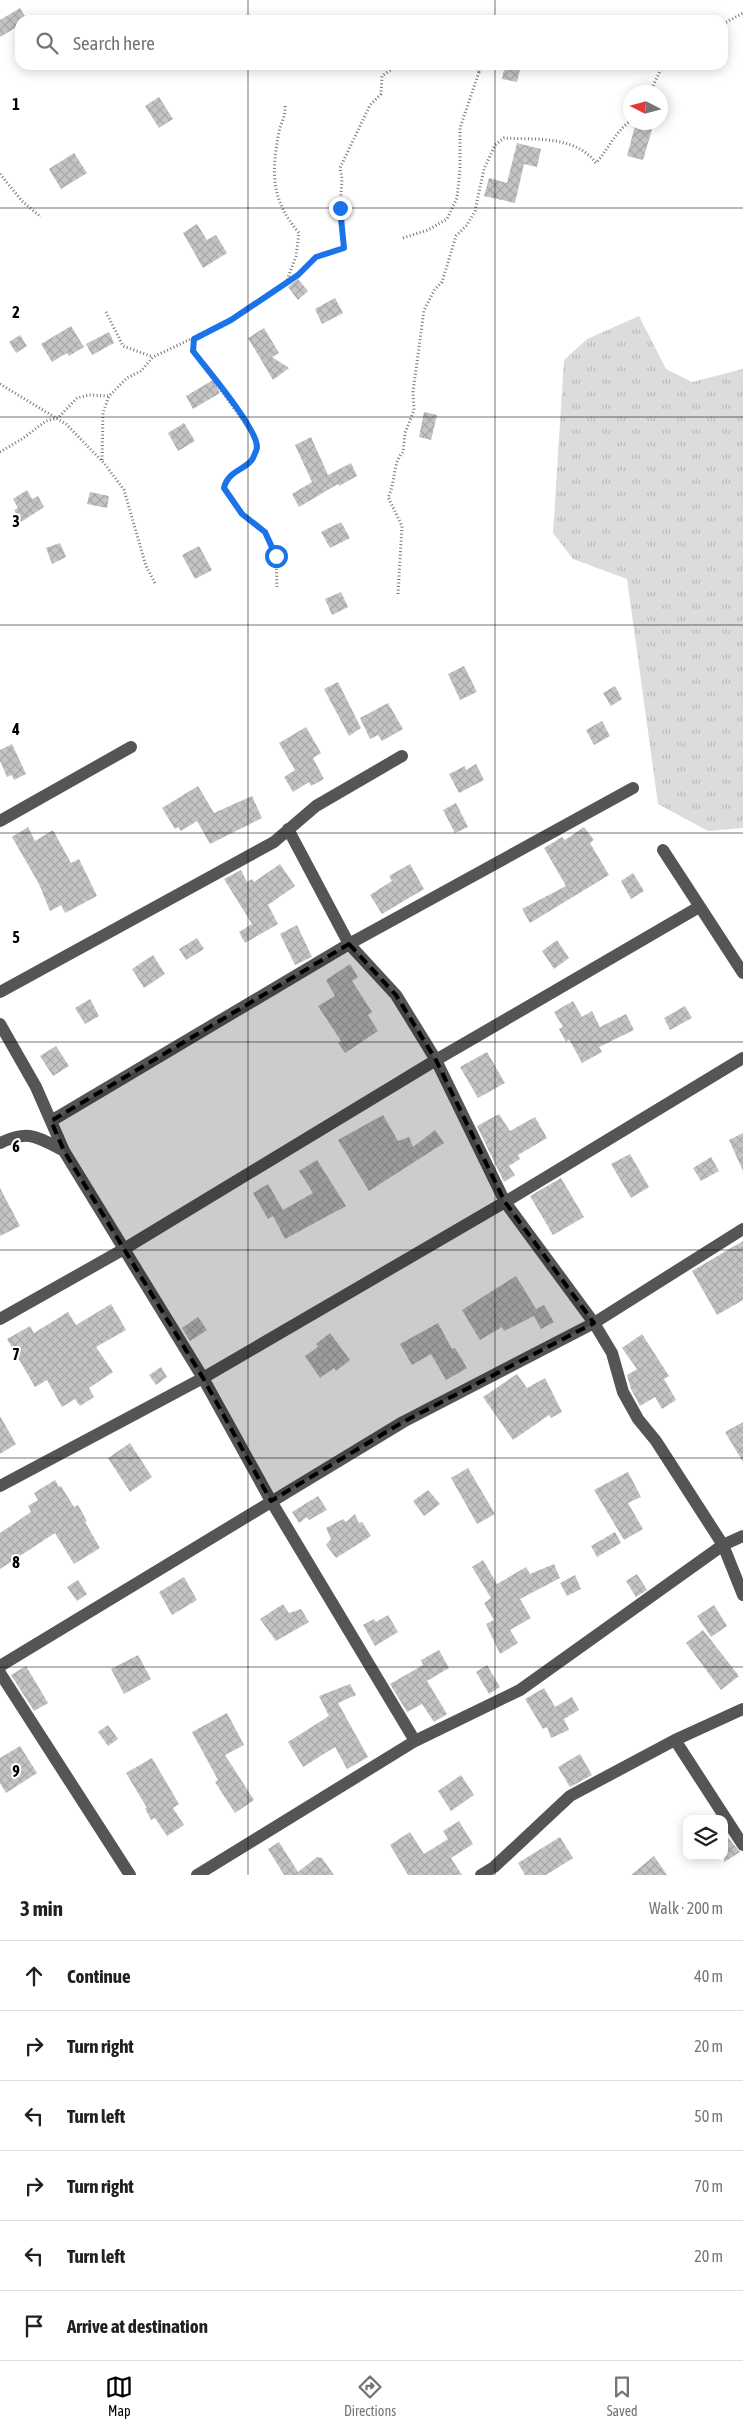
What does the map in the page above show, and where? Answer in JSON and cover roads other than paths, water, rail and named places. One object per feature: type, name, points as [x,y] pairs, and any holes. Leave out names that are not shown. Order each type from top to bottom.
[{"type":"street","points":[[0,821],[131,747]]},
{"type":"street","points":[[0,992],[274,842],[316,806],[402,756]]},
{"type":"street","points":[[52,1121],[349,944],[633,788]]},
{"type":"street","points":[[288,829],[349,944],[396,995],[436,1060],[505,1202],[594,1323],[612,1353],[623,1392],[638,1420],[656,1441],[723,1545],[743,1595]]},
{"type":"street","points":[[663,850],[743,973]]},
{"type":"street","points":[[0,1319],[124,1248],[436,1060],[699,907]]},
{"type":"street","points":[[0,1024],[36,1087],[64,1150],[203,1378],[271,1501],[415,1741]]},
{"type":"street","points":[[0,1486],[203,1378],[505,1202],[743,1058]]},
{"type":"street","points":[[0,1142],[18,1135],[32,1134],[64,1150]]},
{"type":"street","points":[[0,1666],[403,1422],[594,1323],[743,1229]]},
{"type":"street","points":[[197,1875],[415,1741],[520,1690],[723,1545],[743,1536]]},
{"type":"street","points":[[0,1673],[130,1875]]},
{"type":"street","points":[[481,1875],[494,1867],[570,1796],[675,1740],[743,1709]]},
{"type":"street","points":[[675,1740],[743,1845]]}]
